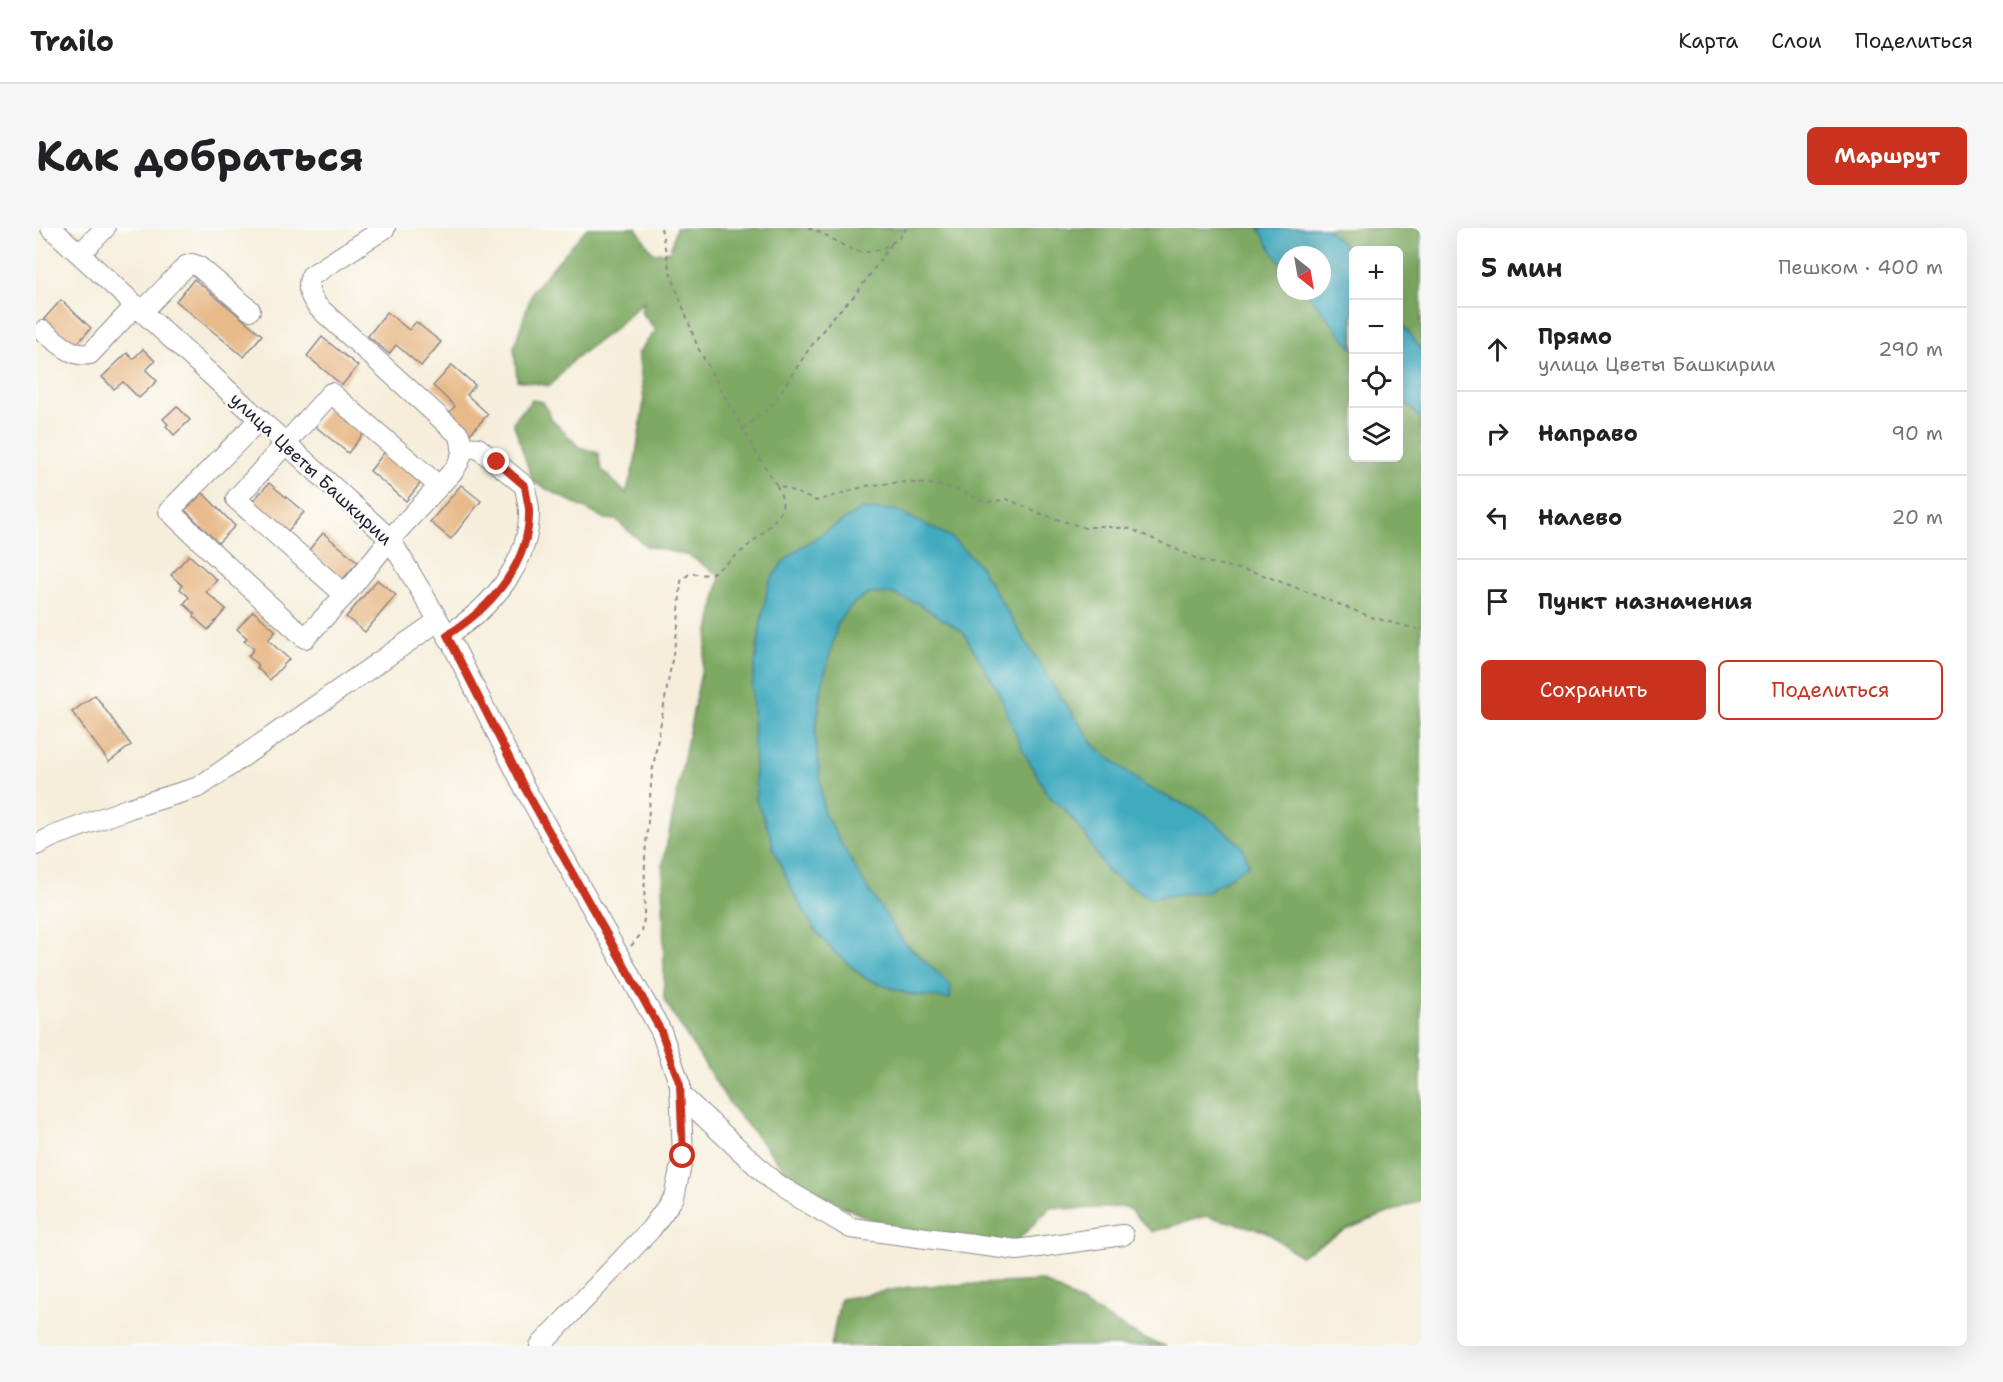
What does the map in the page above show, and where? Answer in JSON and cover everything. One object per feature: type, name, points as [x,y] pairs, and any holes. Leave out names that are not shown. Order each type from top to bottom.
[{"type":"street","name":"улица Цветы Башкирии","points":[[51,228],[390,539],[443,628],[523,785],[661,1031],[680,1085],[683,1156],[674,1197],[651,1229],[540,1346]]},
{"type":"street","points":[[80,254],[105,228]]},
{"type":"street","points":[[260,419],[169,511],[305,638],[345,596],[390,539],[457,465],[463,447],[459,435],[317,306],[308,291],[311,276],[385,228]]},
{"type":"street","points":[[43,331],[70,351],[83,356],[90,354],[186,266],[192,264],[198,266],[250,310]]},
{"type":"street","points":[[345,596],[236,499],[331,393],[439,486]]},
{"type":"street","points":[[36,845],[130,808],[199,787],[443,628],[461,627],[493,598],[516,565],[525,537],[529,510],[525,486],[478,448],[463,447]]},
{"type":"street","points":[[680,1094],[777,1184],[851,1227],[1017,1250],[1123,1235]]},
{"type":"path","points":[[621,959],[642,933],[652,773],[678,626],[681,581],[690,573],[710,574],[728,562],[777,519],[783,508],[782,497],[776,484],[698,348],[670,272],[661,228]]},
{"type":"path","points":[[808,228],[819,231],[854,251],[878,251],[903,236],[906,228]]},
{"type":"path","points":[[743,429],[772,405],[809,349],[832,318],[856,294],[892,243]]},
{"type":"path","points":[[776,484],[816,501],[866,486],[902,482],[938,485],[968,493],[978,500],[990,502],[1007,499],[1044,515],[1085,528],[1100,526],[1131,529],[1202,561],[1258,573],[1374,618],[1421,630]]},
{"type":"green space","points":[[587,228],[636,228],[653,253],[670,251],[676,228],[1421,228],[1421,1200],[1345,1230],[1300,1256],[1265,1231],[1206,1216],[1152,1232],[1127,1207],[1073,1209],[1051,1207],[1015,1243],[908,1238],[797,1184],[731,1106],[664,1000],[663,864],[720,576],[690,556],[646,546],[616,520],[605,519],[533,482],[513,422],[532,400],[543,402],[553,421],[579,447],[598,453],[601,469],[626,493],[635,462],[644,400],[638,353],[656,330],[641,312],[644,301],[612,331],[574,359],[550,386],[517,380],[514,347],[533,290]]},
{"type":"green space","points":[[1043,1281],[1142,1338],[1166,1346],[831,1346],[840,1299],[909,1287]]},
{"type":"water","points":[[1259,228],[1326,228],[1349,250],[1349,344],[1313,300],[1331,300],[1331,246],[1277,246],[1277,258]]},
{"type":"water","points":[[1403,325],[1421,350],[1421,420],[1403,399]]},
{"type":"water","points":[[862,509],[896,510],[951,537],[978,564],[1054,687],[1096,747],[1145,786],[1206,815],[1242,846],[1249,865],[1208,891],[1150,898],[1107,872],[1084,833],[1062,807],[1048,795],[1023,751],[997,689],[963,632],[917,603],[892,594],[868,594],[855,602],[838,622],[823,681],[815,735],[824,813],[861,878],[903,941],[951,985],[950,999],[908,994],[866,979],[832,950],[815,930],[793,893],[773,848],[756,799],[752,687],[769,582],[783,562],[801,547]]},
{"type":"building","points":[[194,279],[262,335],[244,357],[176,301]]},
{"type":"building","points":[[61,300],[91,328],[74,347],[44,319]]},
{"type":"building","points":[[387,312],[409,330],[416,322],[441,342],[421,366],[396,345],[389,354],[368,336]]},
{"type":"building","points":[[322,337],[358,366],[342,385],[307,356]]},
{"type":"building","points":[[143,349],[155,361],[146,370],[157,381],[139,398],[123,382],[114,389],[102,377],[127,353],[133,359]]},
{"type":"building","points":[[452,365],[475,385],[467,395],[488,414],[470,434],[448,414],[455,406],[433,386]]},
{"type":"building","points":[[177,406],[190,420],[174,435],[163,419]]},
{"type":"building","points":[[331,406],[364,433],[348,453],[315,426]]},
{"type":"building","points":[[386,450],[423,480],[406,501],[370,471]]},
{"type":"building","points":[[269,483],[304,512],[288,531],[252,502]]},
{"type":"building","points":[[461,485],[481,501],[451,539],[430,522]]},
{"type":"building","points":[[203,493],[235,526],[218,543],[185,510]]},
{"type":"building","points":[[323,533],[358,562],[343,579],[308,551]]},
{"type":"building","points":[[189,555],[217,580],[206,592],[226,609],[208,630],[184,604],[189,597],[180,589],[182,585],[171,575]]},
{"type":"building","points":[[377,580],[396,595],[365,632],[346,617]]},
{"type":"building","points":[[253,611],[276,631],[268,640],[289,659],[270,680],[248,656],[254,649],[244,641],[247,638],[237,629]]},
{"type":"building","points":[[95,695],[131,745],[109,762],[72,712]]},
{"type":"route","points":[[497,462],[525,486],[529,510],[525,537],[509,578],[493,598],[461,627],[447,635],[523,785],[661,1031],[680,1085],[683,1156]]}]
